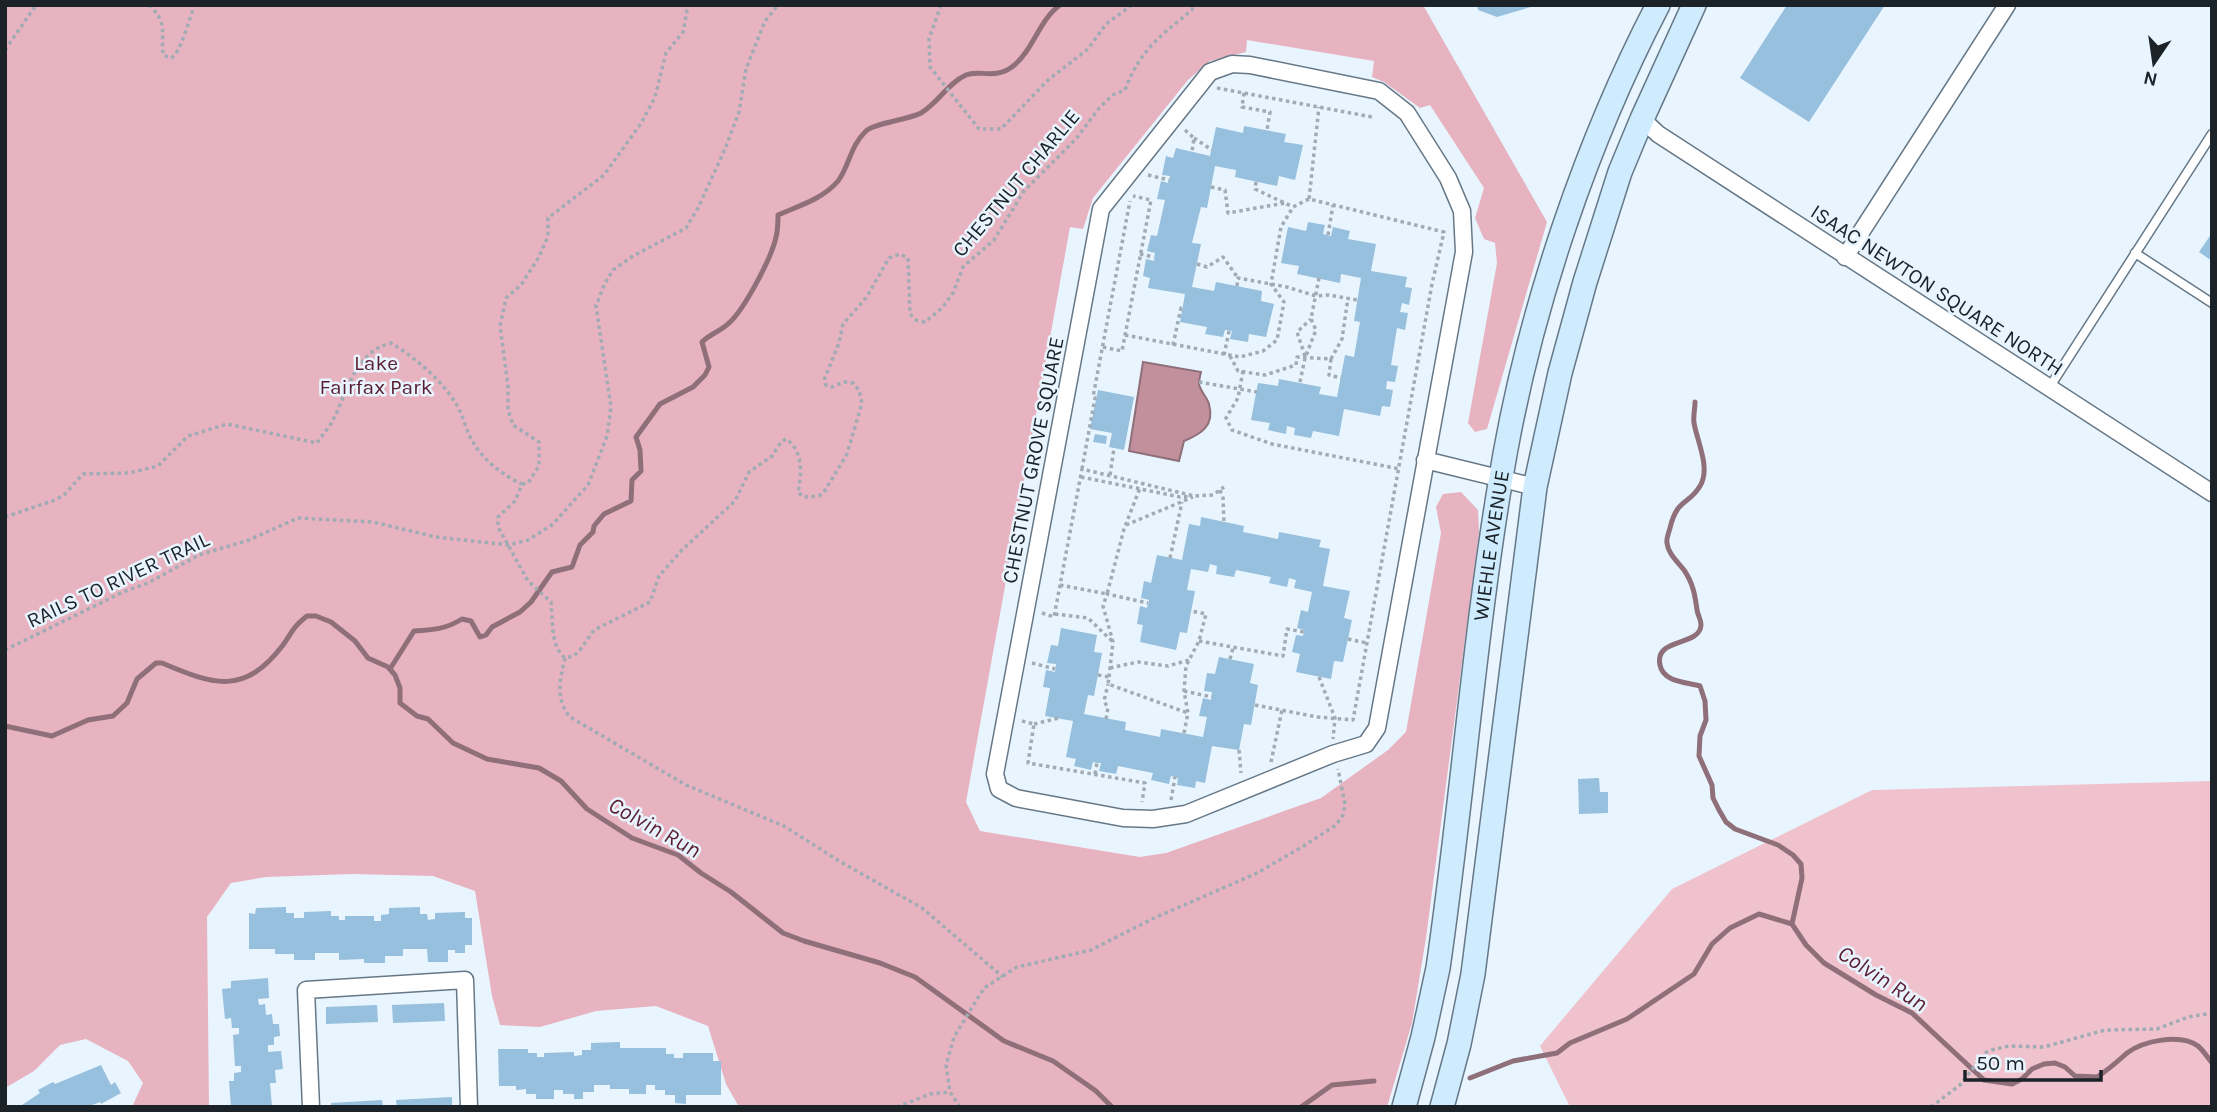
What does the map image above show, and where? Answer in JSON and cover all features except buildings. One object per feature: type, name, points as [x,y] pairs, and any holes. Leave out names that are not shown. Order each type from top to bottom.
[{"type":"main road","name":"WIEHLE AVENUE","points":[[1404,1107],[1438,968],[1501,478],[1525,365],[1550,273],[1609,106],[1658,5]]},
{"type":"main road","name":"WIEHLE AVENUE","points":[[1442,1107],[1459,1045],[1475,963],[1535,487],[1560,373],[1620,172],[1694,5]]},
{"type":"street","points":[[1846,257],[2007,5]]},
{"type":"street","name":"CHESTNUT GROVE SQUARE","points":[[1232,64],[1250,65],[1379,91],[1407,113],[1448,178],[1462,211],[1464,252],[1425,460],[1377,728],[1366,744],[1337,748],[1186,814],[1153,819],[1123,818],[1016,798],[999,789],[995,774],[1101,209],[1210,72],[1232,64]]},
{"type":"street","name":"ISAAC NEWTON SQUARE NORTH","points":[[1642,120],[1658,134],[2049,389],[2210,489]]},
{"type":"street","points":[[1425,460],[1535,487]]},
{"type":"street","points":[[311,1107],[306,990],[465,980],[470,1107]]},
{"type":"lane","points":[[2049,389],[2212,134]]},
{"type":"lane","points":[[2135,253],[2212,303]]},
{"type":"path","points":[[5,50],[36,5]]},
{"type":"path","points":[[149,5],[164,27],[163,55],[171,58],[179,51],[195,5]]},
{"type":"path","points":[[5,517],[55,500],[64,495],[83,474],[129,473],[158,466],[188,436],[227,424],[317,443],[333,421],[349,379],[379,346],[391,343],[406,352],[432,375],[458,407],[473,443],[506,477],[522,484],[527,483],[539,466],[539,442],[513,425],[508,410],[508,386],[499,334],[506,298],[521,285],[539,257],[548,236],[548,218],[604,175],[642,122],[655,97],[666,53],[683,32],[688,5]]},
{"type":"path","name":"RAILS TO RIVER TRAIL","points":[[5,650],[148,583],[199,555],[249,540],[298,518],[373,522],[436,537],[509,545],[528,540],[552,525],[588,485],[607,436],[611,407],[596,306],[605,283],[613,271],[633,256],[686,228],[725,149],[738,112],[746,69],[765,21],[778,5]]},
{"type":"path","name":"CHESTNUT CHARLIE","points":[[941,5],[929,39],[930,67],[979,130],[1001,129],[1048,80],[1088,49],[1106,24],[1132,5]]},
{"type":"path","name":"CHESTNUT CHARLIE","points":[[565,658],[574,656],[594,630],[650,602],[659,576],[682,550],[735,502],[749,472],[772,456],[781,442],[786,439],[793,444],[803,472],[799,492],[803,497],[819,496],[824,492],[847,453],[862,403],[859,390],[853,383],[844,382],[832,387],[826,386],[824,380],[839,343],[843,324],[866,298],[889,258],[900,254],[908,258],[910,314],[916,320],[925,322],[953,293],[963,267],[993,240],[1024,191],[1076,139],[1100,107],[1113,95],[1125,90],[1134,66],[1160,34],[1192,10],[1193,5]]},
{"type":"path","points":[[1209,98],[1217,88],[1372,117]]},
{"type":"path","points":[[1244,93],[1242,107],[1270,112],[1268,130]]},
{"type":"path","points":[[1309,199],[1319,107]]},
{"type":"path","points":[[1182,128],[1212,149]]},
{"type":"path","points":[[1192,152],[1194,138]]},
{"type":"path","points":[[1150,165],[1142,174],[1169,180]]},
{"type":"path","points":[[1256,182],[1255,189],[1293,206]]},
{"type":"path","points":[[1055,614],[1133,185]]},
{"type":"path","points":[[1211,187],[1225,190],[1228,213],[1285,203]]},
{"type":"path","points":[[1103,346],[1122,351],[1150,200],[1131,195]]},
{"type":"path","points":[[1125,335],[1240,357],[1263,351],[1277,340],[1284,302],[1271,284],[1281,227],[1293,206],[1309,199],[1444,232],[1353,720],[1317,718],[1255,705]]},
{"type":"path","points":[[1328,235],[1333,205]]},
{"type":"path","points":[[1140,254],[1154,257]]},
{"type":"path","points":[[1197,264],[1207,267],[1223,257],[1238,278],[1237,286]]},
{"type":"path","points":[[1238,278],[1316,296],[1329,295],[1357,300]]},
{"type":"path","points":[[1305,358],[1297,332],[1311,319],[1319,278]]},
{"type":"path","points":[[1341,378],[1329,375],[1331,359],[1342,339],[1348,298]]},
{"type":"path","points":[[1173,345],[1182,308]]},
{"type":"path","points":[[1300,382],[1305,358],[1316,330],[1311,319]]},
{"type":"path","points":[[1229,331],[1227,355],[1238,371],[1265,375],[1296,365],[1297,357],[1331,359]]},
{"type":"path","points":[[1243,372],[1238,398],[1226,418],[1232,430],[1272,443],[1399,470]]},
{"type":"path","points":[[1199,382],[1256,392]]},
{"type":"path","points":[[1110,475],[1114,448]]},
{"type":"path","points":[[1082,469],[1194,496]]},
{"type":"path","points":[[1080,477],[1180,497],[1213,495],[1224,487]]},
{"type":"path","points":[[522,484],[515,501],[498,517],[498,527],[528,581],[551,602],[555,644],[565,658],[559,681],[561,703],[570,718],[686,785],[784,826],[922,908],[1003,976]]},
{"type":"path","points":[[1106,719],[1108,708],[1104,701],[1114,642],[1103,606],[1126,525],[1140,488]]},
{"type":"path","points":[[1220,490],[1224,522]]},
{"type":"path","points":[[1126,525],[1194,496]]},
{"type":"path","points":[[1170,558],[1183,501]]},
{"type":"path","points":[[1060,586],[1148,603]]},
{"type":"path","points":[[1184,733],[1188,713],[1184,691],[1186,666],[1199,640],[1206,614],[1191,611]]},
{"type":"path","points":[[1041,613],[1054,617],[1055,614],[1088,618],[1114,642]]},
{"type":"path","points":[[1199,640],[1283,656],[1287,629],[1304,632]]},
{"type":"path","points":[[1348,639],[1367,643]]},
{"type":"path","points":[[1230,659],[1233,647]]},
{"type":"path","points":[[1029,675],[1034,651]]},
{"type":"path","points":[[1110,668],[1138,662],[1168,666],[1189,660]]},
{"type":"path","points":[[1032,663],[1055,668]]},
{"type":"path","points":[[1098,675],[1109,677]]},
{"type":"path","points":[[960,1107],[950,1091],[946,1065],[954,1037],[984,988],[1017,967],[1091,950],[1152,919],[1255,874],[1336,825],[1343,815],[1344,789],[1337,748],[1333,744],[1335,718],[1319,677]]},
{"type":"path","points":[[1108,684],[1188,713]]},
{"type":"path","points":[[1184,691],[1212,696]]},
{"type":"path","points":[[1023,709],[1020,721],[1034,724],[1059,718]]},
{"type":"path","points":[[1279,765],[1270,768],[1282,710]]},
{"type":"path","points":[[1034,724],[1028,763],[1145,783],[1140,811]]},
{"type":"path","points":[[1239,750],[1241,779]]},
{"type":"path","points":[[1095,774],[1097,763]]},
{"type":"path","points":[[1175,777],[1170,805],[1182,801]]},
{"type":"path","points":[[1931,1107],[1960,1085],[1985,1053],[2010,1046],[2057,1045],[2105,1030],[2157,1029],[2188,1017],[2212,1013]]},
{"type":"path","points":[[897,1107],[930,1094],[950,1091]]},
{"type":"path","points":[[790,1107],[813,1107]]},
{"type":"shaded area","points":[[1143,362],[1201,372],[1199,384],[1209,404],[1210,418],[1201,432],[1184,441],[1179,461],[1129,451]]},
{"type":"shaded area","points":[[2212,781],[2212,1107],[1570,1107],[1540,1046],[1672,889],[1872,790]]},
{"type":"green space","name":"Lake Fairfax Park","points":[[5,5],[1423,5],[1547,222],[1487,429],[1475,432],[1468,423],[1497,263],[1495,243],[1484,239],[1475,218],[1484,188],[1430,105],[1420,108],[1384,82],[1372,77],[1374,61],[1247,40],[1246,52],[1210,61],[1188,80],[1093,198],[1083,229],[1070,227],[966,802],[980,831],[1140,857],[1166,853],[1321,798],[1388,750],[1406,732],[1441,533],[1436,507],[1443,494],[1461,492],[1478,510],[1479,532],[1426,938],[1412,1023],[1387,1107],[739,1107],[726,1084],[708,1026],[656,1006],[596,1011],[540,1027],[500,1025],[492,996],[475,891],[433,876],[352,874],[266,877],[231,883],[207,917],[209,1107],[132,1107],[143,1083],[128,1061],[86,1039],[60,1045],[34,1071],[5,1088]]},
{"type":"waterway","points":[[390,669],[414,631],[439,628],[462,619],[471,621],[480,637],[486,635],[492,627],[520,612],[531,602],[552,572],[572,567],[580,545],[593,532],[594,526],[604,514],[631,501],[632,480],[641,471],[636,437],[660,404],[693,387],[705,375],[709,367],[702,342],[729,323],[749,295],[773,246],[778,215],[810,201],[832,187],[842,175],[856,143],[870,128],[921,113],[966,75],[999,73],[1012,67],[1026,52],[1046,19],[1060,5]]},
{"type":"waterway","points":[[1695,402],[1694,423],[1704,463],[1703,479],[1696,492],[1676,511],[1667,541],[1671,554],[1692,584],[1701,625],[1699,632],[1693,637],[1664,650],[1660,656],[1660,665],[1670,678],[1700,686],[1705,701],[1706,720],[1700,736],[1699,756],[1712,785],[1713,798],[1726,822],[1735,829],[1778,845],[1801,864],[1802,878],[1792,924]]},
{"type":"waterway","name":"Colvin Run","points":[[5,726],[52,736],[88,720],[113,716],[127,703],[137,679],[156,663],[197,677],[227,681],[241,679],[269,661],[302,620],[307,616],[316,616],[331,622],[355,641],[368,658],[388,667],[395,675],[400,688],[400,703],[417,716],[428,719],[453,743],[487,759],[539,768],[561,781],[587,809],[632,838],[678,855],[783,933],[880,963],[915,977],[1004,1041],[1053,1061],[1096,1091],[1112,1107]]},
{"type":"waterway","name":"Colvin Run","points":[[1470,1078],[1513,1061],[1557,1053],[1570,1043],[1627,1019],[1694,974],[1712,944],[1730,928],[1759,914],[1792,924],[1806,945],[1824,963],[1876,995],[1912,1013],[1984,1080],[2012,1084],[2032,1069],[2055,1063],[2075,1076],[2097,1077],[2134,1049],[2152,1042],[2172,1039],[2198,1046],[2212,1063]]},
{"type":"waterway","name":"Colvin Run","points":[[1301,1107],[1332,1085],[1374,1081]]}]
